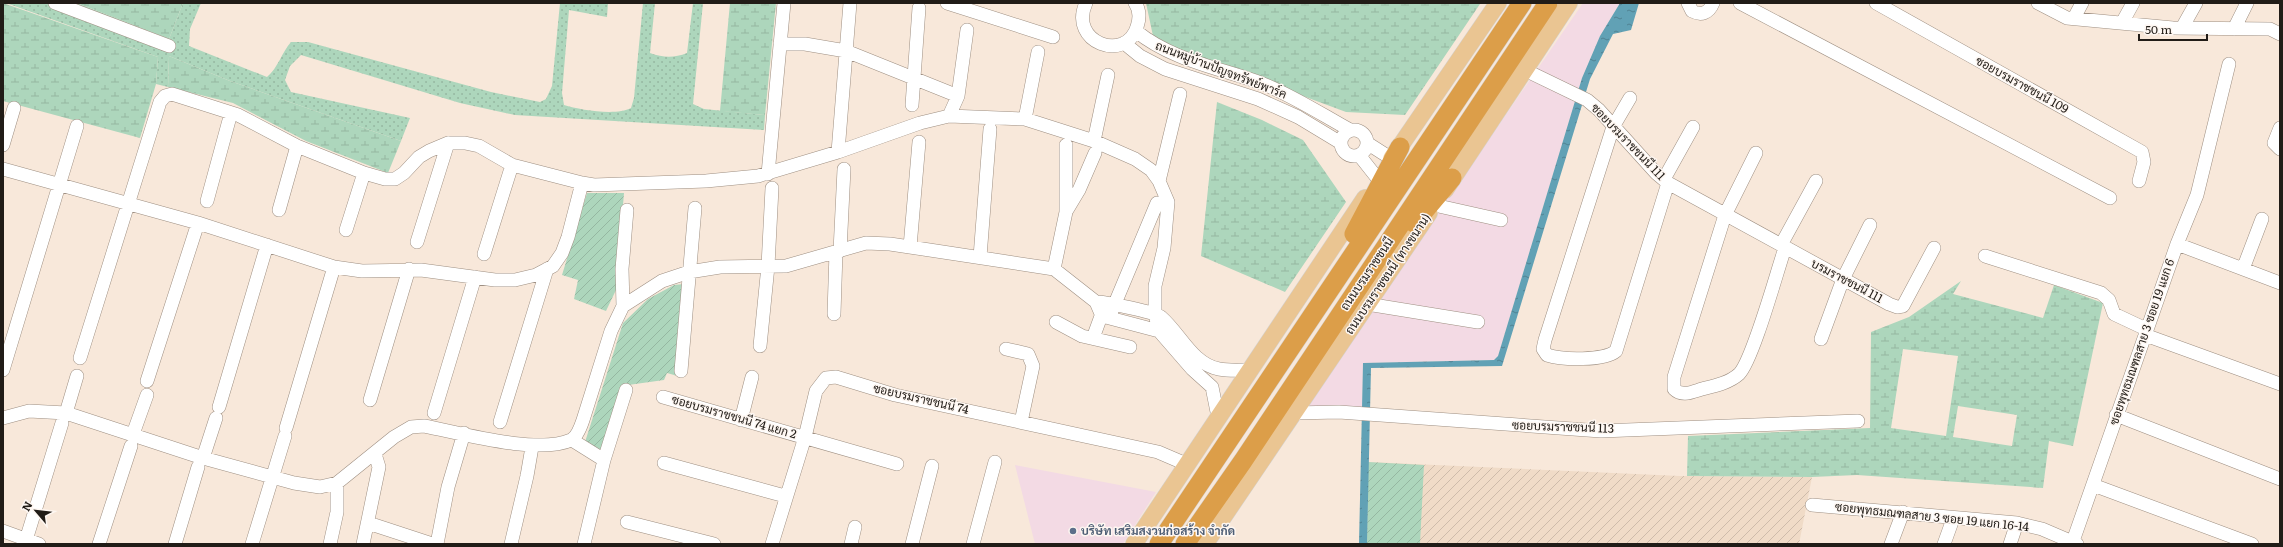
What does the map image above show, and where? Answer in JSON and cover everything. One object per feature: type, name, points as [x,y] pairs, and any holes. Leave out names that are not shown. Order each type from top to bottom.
[{"type":"highway","name":"ถนนบรมราชชนนี","points":[[1159,544],[1522,3]]},
{"type":"highway","name":"ถนนบรมราชชนนี","points":[[1185,544],[1344,310],[1548,3]]},
{"type":"highway","points":[[1307,322],[1396,153]]},
{"type":"highway","points":[[1344,310],[1388,254],[1452,178]]},
{"type":"main road","points":[[1134,544],[1218,416],[1498,3]]},
{"type":"main road","name":"ถนนบรมราชชนนี (ทางขนาน)","points":[[1205,544],[1569,3]]},
{"type":"street","points":[[55,3],[170,46]]},
{"type":"street","points":[[768,174],[784,3]]},
{"type":"street","points":[[838,152],[850,3]]},
{"type":"street","points":[[947,3],[981,9],[1053,37]]},
{"type":"street","points":[[1086,3],[1082,16],[1084,28],[1090,38],[1100,45],[1112,46],[1124,43],[1136,31],[1140,19],[1135,3]]},
{"type":"street","points":[[1688,3],[1692,10],[1702,14],[1707,12],[1713,3]]},
{"type":"street","points":[[1740,3],[2110,198]]},
{"type":"street","name":"ซอยบรมราชชนนี 109","points":[[1876,3],[2142,152],[2144,162],[2139,181]]},
{"type":"street","points":[[2038,3],[2062,17],[2182,28],[2270,29],[2280,34]]},
{"type":"street","points":[[2074,18],[2082,3]]},
{"type":"street","points":[[2122,23],[2133,3]]},
{"type":"street","points":[[2182,28],[2196,3]]},
{"type":"street","points":[[2234,28],[2247,3]]},
{"type":"street","points":[[912,105],[919,8]]},
{"type":"street","points":[[949,116],[958,96],[967,30]]},
{"type":"street","name":"ถนนหมู่บ้านปัญจทรัพย์พาร์ค","points":[[1136,31],[1158,48],[1263,84],[1294,99],[1350,130],[1360,131],[1367,138],[1367,143],[1396,153]]},
{"type":"street","name":"ถนนหมู่บ้านปัญจทรัพย์พาร์ค","points":[[1124,43],[1140,56],[1165,69],[1258,99],[1298,117],[1341,143],[1345,152],[1354,156],[1359,155],[1378,179]]},
{"type":"street","points":[[780,44],[805,44],[846,50],[913,76],[958,96]]},
{"type":"street","points":[[1025,119],[1038,52]]},
{"type":"street","points":[[2177,244],[2197,195],[2229,64]]},
{"type":"street","name":"ซอยบรมราชชนนี 111","points":[[1525,70],[1587,100],[1599,110],[1613,127],[1666,181],[1786,248]]},
{"type":"street","points":[[1066,212],[1079,190],[1094,147],[1108,75]]},
{"type":"street","points":[[80,358],[160,102],[165,96],[172,94],[231,113],[297,146],[364,173],[385,179],[395,179],[404,173],[419,157],[448,143],[465,143],[479,146],[512,165],[582,183],[706,181],[768,174],[838,152],[920,123],[949,116],[1025,119],[1094,147],[1135,159],[1151,170],[1159,181],[1168,202],[1164,248],[1155,286],[1155,314],[1159,331]]},
{"type":"street","points":[[1159,181],[1180,94]]},
{"type":"street","points":[[1630,98],[1613,127],[1545,340],[1543,349],[1546,355],[1555,358],[1597,358],[1610,356],[1616,351],[1666,181],[1693,126]]},
{"type":"street","points":[[3,145],[14,108]]},
{"type":"street","points":[[207,201],[231,113]]},
{"type":"street","points":[[3,370],[61,184],[77,126]]},
{"type":"street","points":[[2277,146],[2280,128]]},
{"type":"street","points":[[980,257],[990,129]]},
{"type":"street","points":[[1341,143],[1342,138],[1350,130]]},
{"type":"street","points":[[910,247],[919,142]]},
{"type":"street","points":[[416,242],[448,143]]},
{"type":"street","points":[[1359,155],[1363,152],[1367,143]]},
{"type":"street","points":[[1054,269],[1066,212],[1066,145]]},
{"type":"street","points":[[279,210],[297,146]]},
{"type":"street","points":[[1756,153],[1725,215],[1674,378],[1674,389],[1678,393],[1686,394],[1728,382],[1739,374],[1750,353],[1786,248],[1816,181]]},
{"type":"street","points":[[484,254],[512,165]]},
{"type":"street","points":[[3,169],[198,223],[334,267],[362,271],[409,269],[495,280],[515,280],[536,275],[553,266],[562,253],[568,237],[582,183]]},
{"type":"street","points":[[834,314],[844,170]]},
{"type":"street","points":[[346,230],[364,173]]},
{"type":"street","points":[[760,346],[768,266],[772,188]]},
{"type":"street","points":[[1093,338],[1105,318],[1105,303],[1157,203]]},
{"type":"street","points":[[1434,205],[1500,220]]},
{"type":"street","points":[[681,371],[695,208]]},
{"type":"street","points":[[572,440],[584,420],[611,330],[623,306],[622,269],[627,210]]},
{"type":"street","points":[[2243,269],[2262,219]]},
{"type":"street","points":[[147,381],[198,223]]},
{"type":"street","points":[[1821,339],[1843,279],[1870,225]]},
{"type":"street","points":[[623,306],[662,281],[689,272],[720,267],[786,266],[801,263],[866,243],[910,247],[1054,269],[1105,303],[1155,314],[1160,317],[1186,347],[1195,364],[1212,387],[1218,416]]},
{"type":"street","name":"ซอยพุทธมณฑลสาย 3 ซอย 19 แยก 6","points":[[2074,543],[2116,415],[2177,244],[2280,283]]},
{"type":"street","points":[[175,544],[200,462],[217,413],[267,245]]},
{"type":"street","name":"บรมราชชนนี 111","points":[[1786,248],[1897,307],[1903,306],[1934,248]]},
{"type":"street","points":[[1985,256],[2101,293],[2109,300],[2114,314],[2146,332],[2280,384]]},
{"type":"street","points":[[252,544],[334,267]]},
{"type":"street","points":[[370,400],[409,269]]},
{"type":"street","points":[[500,422],[547,269]]},
{"type":"street","points":[[434,413],[475,277]]},
{"type":"street","points":[[1367,304],[1478,322]]},
{"type":"street","points":[[1105,318],[1159,331],[1195,364],[1218,369],[1250,370]]},
{"type":"street","points":[[1056,322],[1073,333],[1130,347]]},
{"type":"street","points":[[1006,349],[1028,354],[1033,366],[1021,422]]},
{"type":"street","points":[[3,532],[33,542],[64,418],[78,376]]},
{"type":"street","points":[[741,420],[752,377]]},
{"type":"street","name":"ซอยบรมราชชนนี 74","points":[[772,544],[785,496],[805,437],[816,391],[826,378],[836,378],[895,395],[1158,452],[1186,464]]},
{"type":"street","points":[[584,544],[604,460],[626,390]]},
{"type":"street","points":[[99,544],[147,395]]},
{"type":"street","name":"ซอยบรมราชชนนี 74 แยก 2","points":[[662,397],[897,464]]},
{"type":"street","points":[[3,418],[28,411],[64,418],[200,462],[272,476],[294,483],[320,487],[337,483],[375,454],[394,437],[411,427],[424,426],[532,447],[572,440],[604,460]]},
{"type":"street","name":"ซอยบรมราชชนนี 113","points":[[1294,413],[1315,412],[1359,414],[1601,431],[1858,421]]},
{"type":"street","points":[[2116,415],[2280,479]]},
{"type":"street","points":[[437,544],[448,487],[464,433]]},
{"type":"street","points":[[511,544],[527,476],[532,447]]},
{"type":"street","points":[[363,544],[379,467],[375,454]]},
{"type":"street","points":[[973,544],[995,462]]},
{"type":"street","points":[[664,463],[785,496]]},
{"type":"street","points":[[912,544],[932,466]]},
{"type":"street","points":[[330,544],[337,512],[337,483]]},
{"type":"street","points":[[2093,485],[2252,544]]},
{"type":"street","name":"ซอยพุทธมณฑลสาย 3 ซอย 19 แยก 16-14","points":[[1812,505],[1902,512],[1953,519],[2017,524],[2042,529],[2074,543]]},
{"type":"street","points":[[1891,544],[1902,512]]},
{"type":"street","points":[[1944,544],[1953,519]]},
{"type":"street","points":[[627,522],[714,544]]},
{"type":"street","points":[[368,523],[432,544]]},
{"type":"street","points":[[2010,544],[2017,524]]},
{"type":"street","points":[[851,544],[855,527]]},
{"type":"shaded area","points":[[1583,3],[1620,3],[1600,36],[1582,78],[1498,356],[1494,360],[1363,363],[1362,410],[1304,407]]},
{"type":"shaded area","points":[[1368,462],[1680,476],[1812,477],[1799,544],[1367,544]]},
{"type":"shaded area","points":[[1015,465],[1156,492],[1123,544],[1035,544]]},
{"type":"green space","points":[[3,3],[158,57],[156,84],[140,138],[3,101]]},
{"type":"green space","points":[[6,3],[77,3],[169,39],[183,3],[201,3],[190,29],[189,46],[267,77],[274,69],[291,42],[308,42],[491,92],[540,102],[546,99],[552,86],[560,3],[608,3],[607,17],[569,10],[562,93],[564,105],[579,109],[616,112],[631,108],[634,98],[643,3],[655,3],[650,53],[669,57],[687,53],[693,3],[703,3],[693,104],[704,109],[765,115],[764,130],[515,115],[460,103],[301,55],[290,66],[285,80],[291,92],[410,118],[401,141],[230,81],[169,56],[168,87],[156,84],[158,57]]},
{"type":"green space","points":[[77,3],[183,3],[169,39]]},
{"type":"green space","points":[[730,3],[776,3],[765,115],[720,111]]},
{"type":"green space","points":[[1146,3],[1480,4],[1405,115],[1346,112],[1165,45],[1153,36]]},
{"type":"green space","points":[[169,56],[230,81],[401,141],[388,173],[306,141],[233,103],[168,87]]},
{"type":"green space","points":[[1217,102],[1262,120],[1303,140],[1346,202],[1285,292],[1201,256]]},
{"type":"green space","points":[[587,193],[624,193],[616,290],[606,311],[574,299],[578,280],[562,275]]},
{"type":"green space","points":[[1961,281],[1953,294],[2043,318],[2054,285],[2103,303],[2073,446],[2049,441],[2043,488],[1857,475],[1812,477],[1687,476],[1688,436],[1870,428],[1871,332],[1909,317]],"holes":[[[1903,349],[1958,356],[1946,436],[1891,428]],[[1958,406],[2017,415],[2012,446],[1953,437]]]},
{"type":"green space","points":[[684,284],[681,377],[667,373],[664,380],[621,386],[604,449],[597,450],[585,442],[623,323],[648,299],[674,285]]},
{"type":"green space","points":[[1368,462],[1424,465],[1420,544],[1367,544]]},
{"type":"water","points":[[1620,3],[1639,3],[1631,30],[1613,34],[1590,79],[1502,366],[1371,368],[1367,544],[1359,544],[1363,363],[1494,360],[1498,356],[1582,78],[1600,36]]},
{"type":"place","name":"บริษัท เสริมสงวนก่อสร้าง จำกัด","points":[[1073,531]]}]
